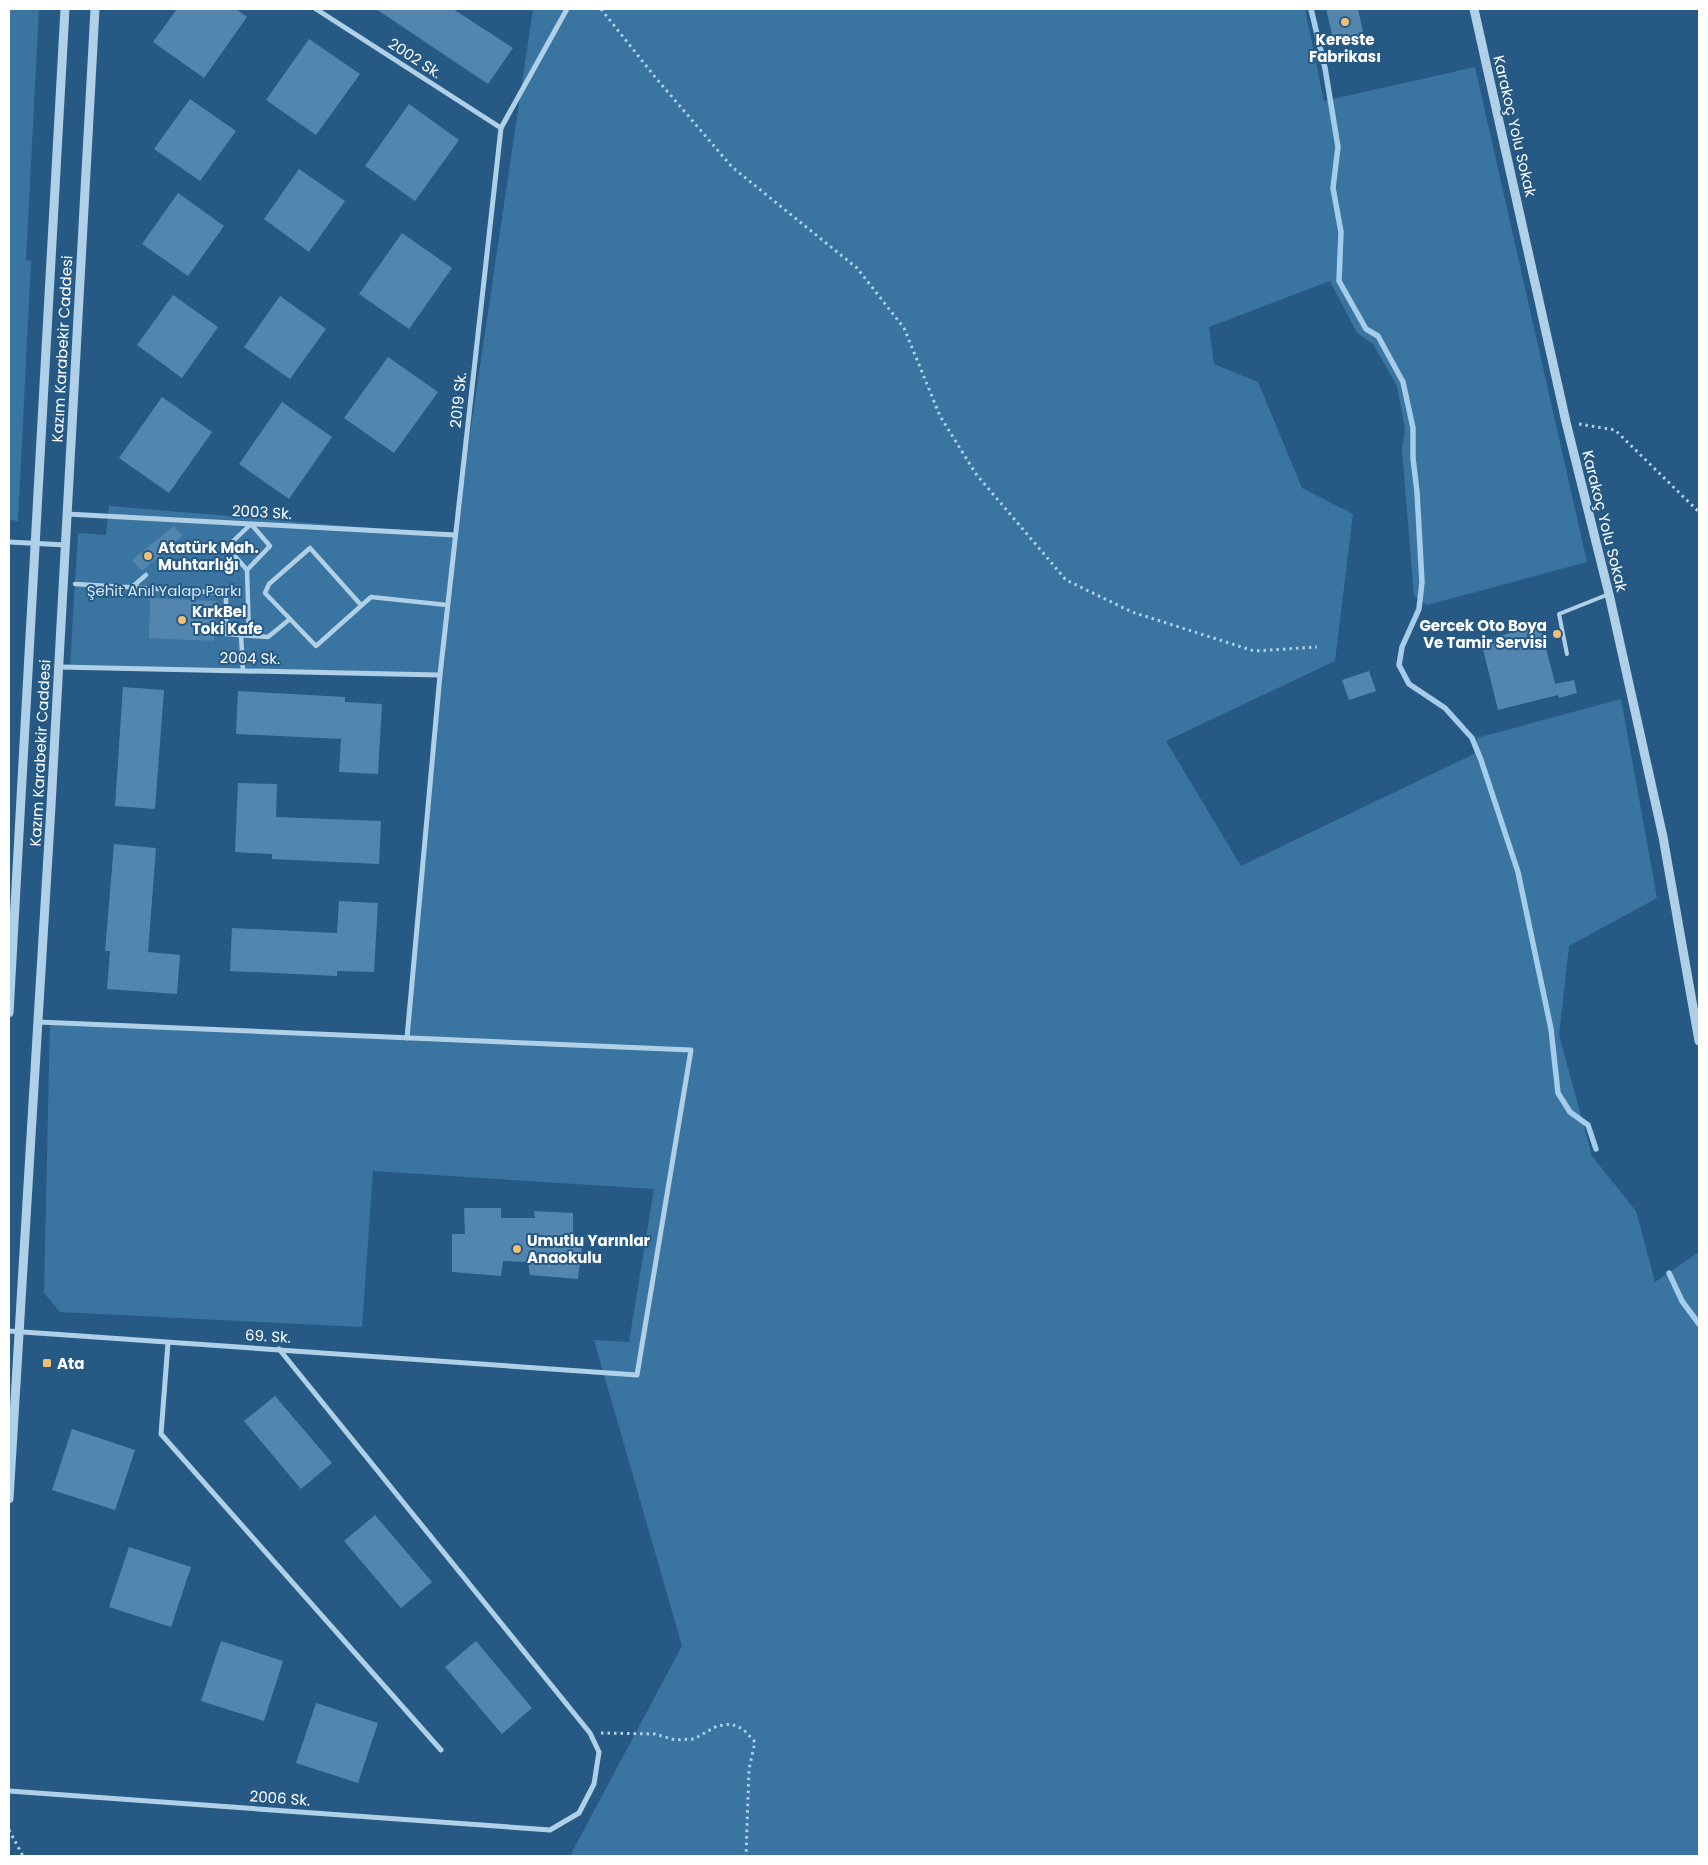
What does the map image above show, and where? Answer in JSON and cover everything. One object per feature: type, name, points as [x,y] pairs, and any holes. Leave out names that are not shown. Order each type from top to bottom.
[{"type":"street","name":"Kazım Karabekir Caddesi","points":[[9,1013],[37,543],[65,9]]},
{"type":"street","name":"Kazım Karabekir Caddesi","points":[[9,1499],[59,667],[95,9]]},
{"type":"street","name":"2002 Sk.","points":[[316,9],[501,128]]},
{"type":"street","points":[[501,128],[567,9]]},
{"type":"street","name":"Karakoç Yolu Sokak","points":[[1474,9],[1566,422],[1609,594],[1664,837],[1699,1041]]},
{"type":"street","name":"2019 Sk.","points":[[407,1038],[447,605],[501,128]]},
{"type":"street","name":"2003 Sk.","points":[[67,514],[456,535]]},
{"type":"street","points":[[247,570],[270,546],[251,524],[227,547],[247,570],[248,636]]},
{"type":"street","points":[[9,542],[66,545]]},
{"type":"street","points":[[361,605],[310,548],[269,584],[265,594],[316,646],[371,597],[447,605]]},
{"type":"street","points":[[132,587],[146,575]]},
{"type":"street","points":[[75,584],[226,593],[226,634],[268,637],[290,619]]},
{"type":"street","points":[[242,635],[243,671]]},
{"type":"street","name":"2004 Sk.","points":[[59,667],[440,675]]},
{"type":"street","points":[[38,1022],[407,1038]]},
{"type":"street","name":"69. Sk.","points":[[9,1331],[515,1365],[636,1375],[691,1050],[407,1038]]},
{"type":"street","points":[[168,1343],[161,1434],[441,1750]]},
{"type":"street","points":[[279,1349],[590,1733]]},
{"type":"street","name":"2006 Sk.","points":[[9,1791],[550,1830],[579,1813],[594,1784],[599,1752],[590,1733]]},
{"type":"lane","points":[[1567,654],[1559,614],[1609,594]]},
{"type":"path","points":[[602,9],[655,77],[732,167],[857,268],[904,328],[940,416],[976,474],[1066,580],[1132,612],[1254,651],[1317,647]]},
{"type":"path","points":[[1566,422],[1615,430],[1699,512]]},
{"type":"path","points":[[590,1733],[655,1734],[675,1740],[694,1739],[717,1726],[731,1724],[743,1729],[755,1742],[749,1769],[746,1856]]},
{"type":"path","points":[[9,1830],[23,1856]]},
{"type":"green space","points":[[9,9],[39,9],[26,260],[31,261],[18,521],[9,520]]},
{"type":"green space","name":"Şehit Anıl Yalap Parkı","points":[[533,9],[1305,9],[1324,101],[1475,67],[1587,562],[1427,605],[1414,596],[1402,450],[1405,429],[1397,386],[1373,344],[1357,333],[1330,281],[1209,327],[1214,364],[1258,382],[1302,488],[1353,514],[1335,661],[1166,741],[1241,866],[1474,754],[1477,738],[1621,699],[1657,898],[1569,946],[1559,1035],[1592,1156],[1636,1211],[1655,1282],[1699,1252],[1699,1856],[570,1856],[682,1646],[594,1340],[629,1342],[654,1189],[373,1171],[362,1327],[60,1312],[44,1293],[50,1022],[407,1037],[440,675],[70,667],[78,533],[106,535],[109,506],[455,535]]},
{"type":"building","points":[[177,9],[236,9],[247,17],[204,78],[153,42]]},
{"type":"building","points":[[376,9],[453,9],[513,48],[488,84]]},
{"type":"building","name":"Kereste Fabrikası","points":[[1326,9],[1358,9],[1364,36],[1334,43]]},
{"type":"building","points":[[309,39],[360,74],[316,135],[266,100]]},
{"type":"building","points":[[190,99],[236,131],[200,181],[154,149]]},
{"type":"building","points":[[409,104],[459,140],[415,201],[365,166]]},
{"type":"building","points":[[299,169],[345,201],[309,252],[264,219]]},
{"type":"building","points":[[178,193],[224,226],[188,276],[142,244]]},
{"type":"building","points":[[402,233],[452,268],[409,329],[359,294]]},
{"type":"building","points":[[173,295],[218,327],[182,378],[137,345]]},
{"type":"building","points":[[280,296],[326,329],[290,379],[244,347]]},
{"type":"building","points":[[388,357],[438,392],[394,453],[344,418]]},
{"type":"building","points":[[162,397],[212,432],[169,493],[119,458]]},
{"type":"building","points":[[282,402],[332,437],[289,499],[239,464]]},
{"type":"building","points":[[174,526],[182,536],[142,571],[132,560]]},
{"type":"building","name":"KırkBel Toki Kafe","points":[[150,598],[216,601],[214,641],[149,638]]},
{"type":"building","points":[[1540,625],[1555,684],[1574,680],[1577,693],[1559,698],[1558,695],[1498,710],[1481,641]]},
{"type":"building","points":[[1369,671],[1376,691],[1349,700],[1342,680]]},
{"type":"building","points":[[123,687],[164,690],[155,809],[115,806]]},
{"type":"building","points":[[238,691],[345,697],[345,702],[382,704],[378,774],[339,772],[341,739],[236,734]]},
{"type":"building","points":[[238,783],[277,784],[276,817],[381,821],[379,864],[272,859],[272,854],[235,852]]},
{"type":"building","points":[[114,844],[156,848],[148,952],[180,955],[177,994],[107,989],[110,951],[105,951]]},
{"type":"building","points":[[339,901],[378,903],[374,972],[337,971],[337,976],[230,971],[232,928],[337,933]]},
{"type":"building","name":"Umutlu Yarınlar Anaokulu","points":[[464,1208],[501,1208],[501,1218],[535,1218],[534,1211],[573,1213],[573,1236],[583,1238],[578,1279],[530,1275],[528,1262],[503,1261],[501,1276],[452,1272],[452,1234],[465,1234]]},
{"type":"building","points":[[275,1396],[332,1463],[301,1489],[244,1421]]},
{"type":"building","points":[[72,1429],[135,1450],[115,1510],[52,1490]]},
{"type":"building","points":[[375,1515],[432,1582],[401,1608],[344,1541]]},
{"type":"building","points":[[129,1547],[191,1567],[171,1627],[109,1607]]},
{"type":"building","points":[[221,1641],[283,1661],[264,1721],[201,1701]]},
{"type":"building","points":[[476,1641],[532,1708],[502,1734],[445,1667]]},
{"type":"building","points":[[316,1703],[378,1723],[358,1783],[296,1763]]},
{"type":"waterway","points":[[1311,9],[1325,68],[1338,147],[1333,188],[1341,232],[1339,281],[1366,329],[1378,336],[1403,382],[1413,428],[1413,458],[1417,492],[1422,582],[1419,609],[1402,647],[1399,665],[1409,684],[1445,708],[1472,738],[1481,760],[1518,872],[1551,1029],[1558,1093],[1570,1112],[1588,1125],[1596,1149]]},
{"type":"waterway","points":[[1669,1273],[1682,1301],[1699,1324]]},
{"type":"place","name":"Kereste Fabrikası","points":[[1345,22]]},
{"type":"place","name":"Atatürk Mah. Muhtarlığı","points":[[148,556]]},
{"type":"place","name":"KırkBel Toki Kafe","points":[[182,620]]},
{"type":"place","name":"Gercek Oto Boya Ve Tamir Servisi","points":[[1557,634]]},
{"type":"place","name":"Umutlu Yarınlar Anaokulu","points":[[517,1249]]},
{"type":"place","name":"Ata","points":[[47,1363]]}]
